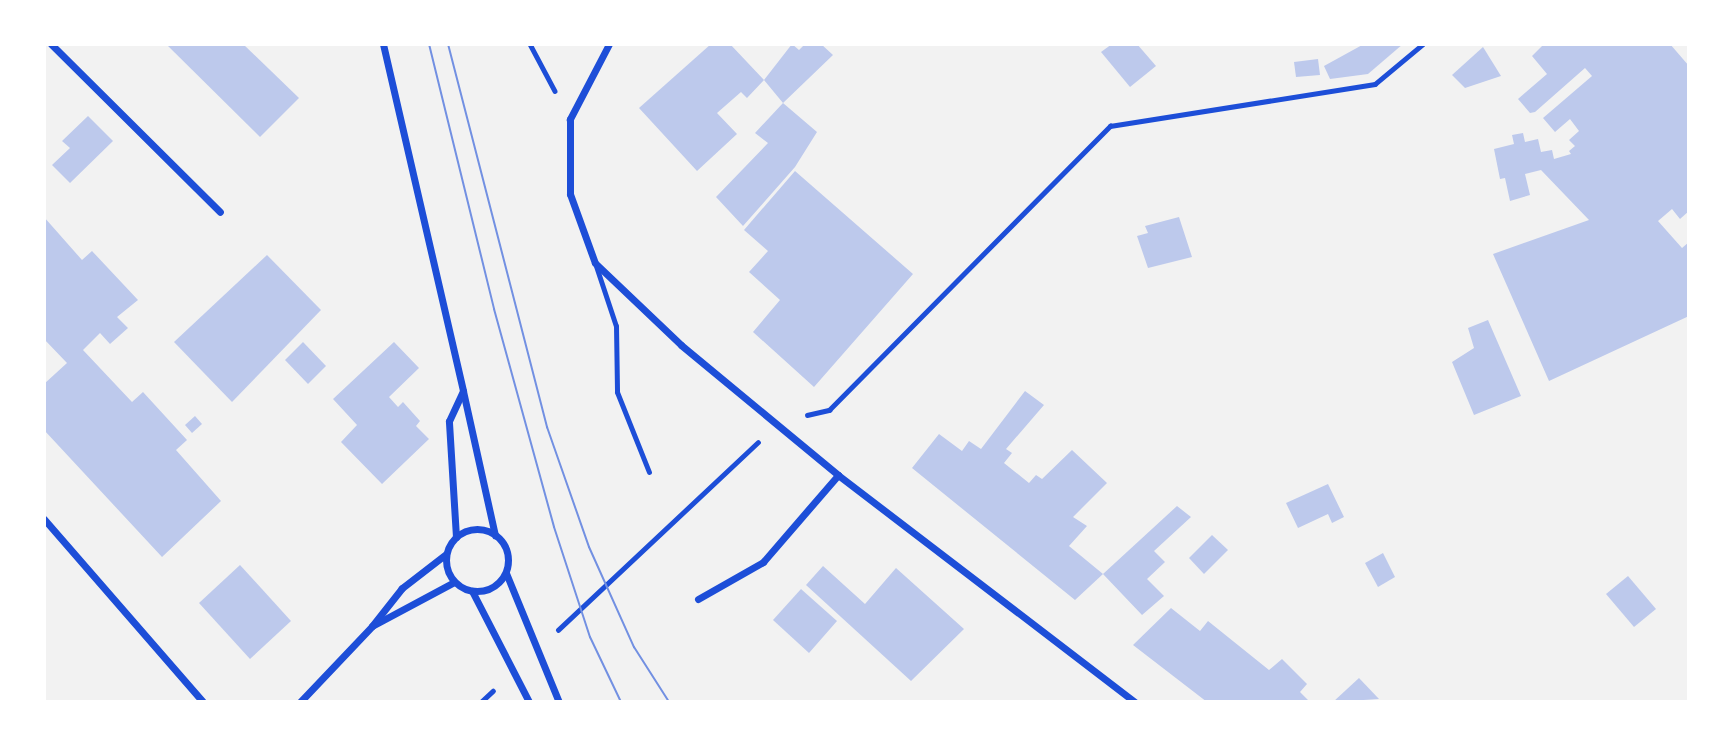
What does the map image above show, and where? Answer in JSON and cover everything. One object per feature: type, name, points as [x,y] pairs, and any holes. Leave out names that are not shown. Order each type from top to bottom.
[{"type":"street","points":[[51,44],[220,212]]},
{"type":"street","points":[[383,44],[495,535],[507,552],[506,573],[559,702]]},
{"type":"street","points":[[609,44],[570,119],[570,194],[596,263],[681,345],[779,422],[838,475],[1135,702]]},
{"type":"street","points":[[300,702],[372,626],[402,588],[446,554],[456,537],[449,421],[463,391]]},
{"type":"street","points":[[698,599],[763,562],[838,475]]},
{"type":"street","points":[[44,519],[203,702]]},
{"type":"street","points":[[456,537],[475,529],[495,535]]},
{"type":"street","points":[[446,554],[454,582],[472,591],[492,588],[506,573]]},
{"type":"street","points":[[372,626],[454,582]]},
{"type":"street","points":[[472,591],[529,702]]},
{"type":"lane","points":[[596,263],[616,326],[617,392],[649,472]]},
{"type":"path","points":[[530,44],[570,119]]},
{"type":"path","points":[[779,422],[829,410],[1110,127],[1375,84],[1423,44]]},
{"type":"path","points":[[552,635],[734,463]]},
{"type":"path","points":[[481,702],[501,683]]},
{"type":"building","points":[[166,44],[243,44],[299,98],[260,137]]},
{"type":"building","points":[[711,44],[730,44],[764,80],[747,98],[741,92],[717,113],[737,134],[697,171],[639,108]]},
{"type":"building","points":[[792,44],[799,50],[805,44],[821,44],[833,55],[783,103],[764,80]]},
{"type":"building","points":[[1112,44],[1137,44],[1156,66],[1130,87],[1101,52]]},
{"type":"building","points":[[1364,44],[1403,44],[1368,74],[1330,79],[1324,66]]},
{"type":"building","points":[[1544,44],[1670,44],[1689,66],[1689,211],[1680,219],[1672,209],[1658,221],[1682,248],[1689,242],[1689,316],[1549,381],[1493,254],[1589,220],[1541,170],[1525,174],[1530,195],[1510,201],[1505,178],[1500,179],[1494,149],[1514,144],[1512,135],[1523,133],[1525,142],[1538,139],[1541,152],[1552,150],[1554,159],[1571,154],[1569,151],[1575,146],[1569,140],[1579,131],[1570,119],[1555,132],[1543,118],[1592,76],[1585,68],[1535,112],[1530,113],[1518,99],[1547,74],[1532,56]]},
{"type":"building","points":[[1483,47],[1501,76],[1465,88],[1452,75]]},
{"type":"building","points":[[1318,59],[1320,75],[1296,77],[1294,62]]},
{"type":"building","points":[[783,103],[817,132],[795,167],[743,226],[716,197],[768,143],[755,133]]},
{"type":"building","points":[[88,116],[113,141],[70,183],[52,165],[70,148],[62,141]]},
{"type":"building","points":[[795,171],[913,274],[814,387],[753,332],[780,300],[749,272],[768,251],[744,230]]},
{"type":"building","points":[[44,217],[82,260],[92,251],[138,300],[117,317],[128,328],[110,344],[100,333],[83,350],[132,402],[143,392],[187,440],[176,450],[221,501],[162,557],[44,430],[44,384],[67,363],[44,339]]},
{"type":"building","points":[[1179,217],[1192,257],[1148,268],[1137,236],[1148,233],[1145,226]]},
{"type":"building","points":[[267,255],[321,310],[232,402],[174,342]]},
{"type":"building","points":[[1488,320],[1521,396],[1474,415],[1452,362],[1474,348],[1468,328]]},
{"type":"building","points":[[303,342],[326,366],[308,384],[285,360]]},
{"type":"building","points":[[394,342],[419,368],[389,397],[398,407],[403,402],[420,421],[416,426],[429,439],[382,484],[341,442],[357,425],[333,399]]},
{"type":"building","points":[[1025,391],[1044,405],[1006,449],[1012,453],[1004,463],[1029,483],[1036,475],[1042,479],[1072,450],[1107,483],[1073,517],[1087,526],[1069,546],[1103,574],[1075,600],[912,468],[939,434],[962,451],[969,441],[981,449]]},
{"type":"building","points":[[195,416],[202,424],[192,433],[185,425]]},
{"type":"building","points":[[1328,484],[1344,517],[1332,523],[1328,514],[1298,528],[1286,503]]},
{"type":"building","points":[[1177,506],[1191,517],[1154,551],[1165,562],[1147,579],[1164,596],[1142,615],[1103,574]]},
{"type":"building","points":[[1212,535],[1228,550],[1204,574],[1189,558]]},
{"type":"building","points":[[1383,553],[1395,577],[1378,587],[1365,563]]},
{"type":"building","points":[[240,565],[291,621],[250,659],[199,603]]},
{"type":"building","points":[[823,566],[865,604],[896,568],[964,629],[911,681],[806,585]]},
{"type":"building","points":[[1628,576],[1656,609],[1634,627],[1606,594]]},
{"type":"building","points":[[801,589],[837,621],[809,653],[773,620]]},
{"type":"building","points":[[1171,608],[1200,631],[1208,621],[1269,670],[1282,659],[1307,684],[1300,692],[1310,702],[1207,702],[1133,645]]},
{"type":"building","points":[[1359,678],[1379,699],[1333,702]]},
{"type":"tram line","points":[[429,44],[494,309],[554,527],[590,637],[621,702]]},
{"type":"tram line","points":[[448,44],[547,427],[589,547],[634,647],[669,702]]}]
